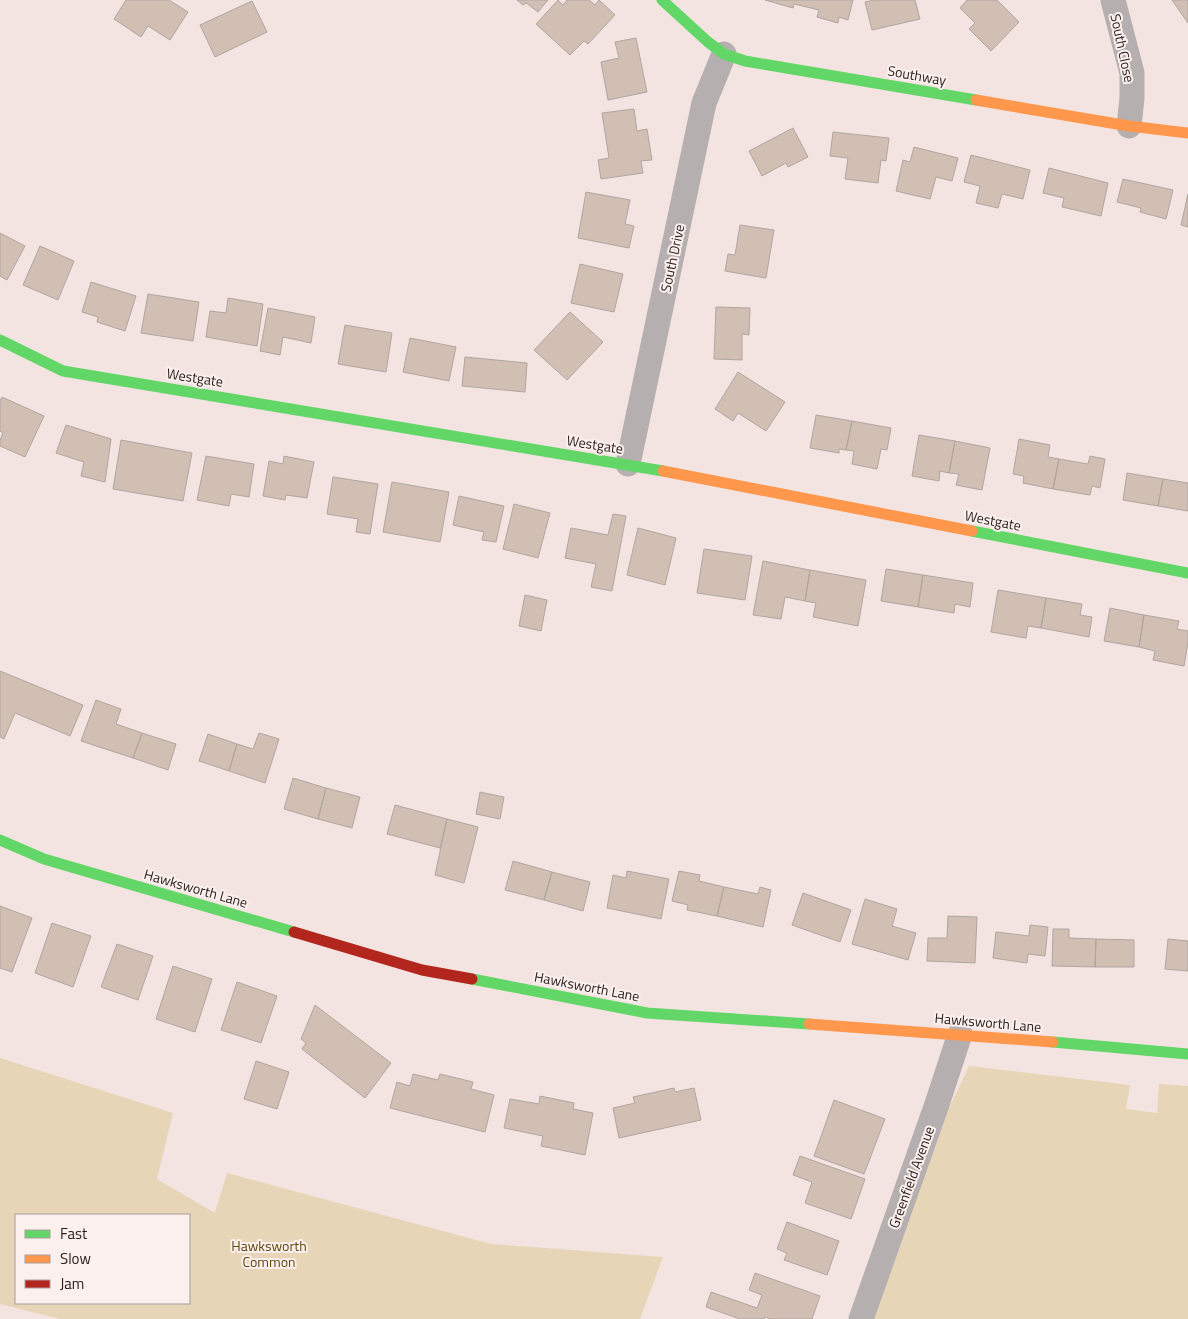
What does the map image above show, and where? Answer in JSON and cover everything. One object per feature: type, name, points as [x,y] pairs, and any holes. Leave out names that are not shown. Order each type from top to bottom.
[{"type":"street","name":"Southway","points":[[662,0],[724,54],[746,61],[1129,126],[1188,132]]},
{"type":"street","name":"South Close","points":[[1113,0],[1132,73],[1129,126]]},
{"type":"street","name":"South Drive","points":[[628,464],[704,103],[724,54]]},
{"type":"street","name":"Westgate","points":[[0,340],[63,370],[628,464],[1188,573]]},
{"type":"street","name":"Hawksworth Lane","points":[[0,840],[44,859],[422,970],[647,1013],[960,1034],[1188,1054]]},
{"type":"street","name":"Greenfield Avenue","points":[[860,1319],[938,1104],[960,1034]]},
{"type":"green space","name":"Hawksworth Common","points":[[0,1058],[173,1113],[157,1179],[215,1213],[227,1173],[491,1244],[663,1257],[640,1319],[60,1319],[0,1304]]},
{"type":"green space","points":[[969,1066],[1130,1085],[1126,1109],[1157,1113],[1159,1084],[1188,1086],[1188,1319],[871,1319],[947,1112]]},
{"type":"building","points":[[126,0],[169,0],[188,12],[170,40],[148,26],[141,37],[114,19]]},
{"type":"building","points":[[517,0],[548,0],[538,12],[526,3],[523,5]]},
{"type":"building","points":[[558,0],[563,5],[567,0],[589,0],[595,5],[599,0],[615,15],[588,44],[584,41],[570,55],[536,24]]},
{"type":"building","points":[[765,0],[853,0],[848,20],[839,17],[838,23],[817,17],[819,10],[794,4],[793,8]]},
{"type":"building","points":[[874,0],[915,0],[920,19],[872,30],[865,2]]},
{"type":"building","points":[[967,0],[997,0],[1019,22],[991,51],[969,29],[975,23],[960,8]]},
{"type":"building","points":[[1172,0],[1188,0],[1188,23]]},
{"type":"building","points":[[252,1],[267,32],[215,57],[200,25]]},
{"type":"building","points":[[636,38],[647,92],[608,100],[601,62],[619,58],[615,42]]},
{"type":"building","points":[[634,109],[637,131],[647,129],[652,160],[641,161],[643,173],[601,179],[598,160],[609,158],[602,113]]},
{"type":"building","points":[[793,128],[808,157],[788,167],[786,163],[762,176],[749,151]]},
{"type":"building","points":[[833,132],[889,138],[886,161],[881,160],[878,183],[845,179],[848,158],[830,156]]},
{"type":"building","points":[[914,147],[958,158],[952,181],[936,177],[930,199],[896,191],[903,160],[910,162]]},
{"type":"building","points":[[971,155],[1030,170],[1023,199],[1002,194],[998,208],[976,203],[980,186],[964,182]]},
{"type":"building","points":[[1049,168],[1108,183],[1101,216],[1062,207],[1064,198],[1043,193]]},
{"type":"building","points":[[1123,179],[1173,190],[1166,219],[1140,212],[1141,208],[1117,202]]},
{"type":"building","points":[[586,192],[630,200],[625,224],[634,226],[629,248],[578,238]]},
{"type":"building","points":[[1188,194],[1188,227],[1181,225]]},
{"type":"building","points":[[740,225],[774,230],[766,278],[725,271],[728,254],[735,255]]},
{"type":"building","points":[[0,233],[25,246],[7,280],[0,276]]},
{"type":"building","points":[[40,246],[74,261],[58,300],[23,285]]},
{"type":"building","points":[[580,264],[623,274],[614,312],[571,303]]},
{"type":"building","points":[[91,282],[136,296],[125,331],[97,322],[98,317],[82,312]]},
{"type":"building","points":[[148,294],[199,302],[193,341],[141,333]]},
{"type":"building","points":[[228,298],[263,304],[257,346],[206,337],[210,311],[226,313]]},
{"type":"building","points":[[716,307],[750,308],[749,335],[742,334],[742,360],[714,359]]},
{"type":"building","points":[[268,308],[315,317],[311,343],[283,337],[280,355],[260,351]]},
{"type":"building","points":[[570,312],[603,342],[567,380],[534,350]]},
{"type":"building","points":[[345,325],[392,333],[386,372],[338,364]]},
{"type":"building","points":[[410,338],[456,347],[449,381],[403,372]]},
{"type":"building","points":[[465,357],[527,363],[525,392],[462,386]]},
{"type":"building","points":[[738,372],[785,402],[766,431],[738,413],[733,421],[715,409]]},
{"type":"building","points":[[2,397],[44,416],[25,457],[0,446],[3,433],[0,431],[0,401]]},
{"type":"building","points":[[816,415],[852,421],[846,450],[839,449],[839,453],[810,448]]},
{"type":"building","points":[[852,421],[891,428],[887,450],[881,449],[877,469],[852,464],[854,451],[846,450]]},
{"type":"building","points":[[66,425],[111,439],[105,482],[81,476],[84,462],[56,453]]},
{"type":"building","points":[[919,435],[955,441],[949,473],[940,471],[939,481],[912,476]]},
{"type":"building","points":[[1019,439],[1050,445],[1048,457],[1059,459],[1053,489],[1023,483],[1024,476],[1013,474]]},
{"type":"building","points":[[121,440],[192,453],[183,501],[113,489]]},
{"type":"building","points":[[955,441],[990,448],[982,490],[956,485],[959,474],[949,473]]},
{"type":"building","points":[[206,456],[254,464],[249,497],[231,494],[229,506],[197,500]]},
{"type":"building","points":[[284,456],[314,462],[307,498],[286,495],[285,500],[263,496],[269,461],[283,464]]},
{"type":"building","points":[[1090,456],[1105,459],[1100,488],[1092,486],[1090,495],[1053,489],[1059,459],[1088,464]]},
{"type":"building","points":[[1127,473],[1163,479],[1158,506],[1123,500]]},
{"type":"building","points":[[333,477],[378,484],[370,534],[356,532],[358,519],[327,514]]},
{"type":"building","points":[[1163,479],[1188,483],[1188,511],[1158,506]]},
{"type":"building","points":[[392,482],[449,492],[440,542],[383,532]]},
{"type":"building","points":[[459,496],[504,506],[496,542],[482,540],[484,532],[453,525]]},
{"type":"building","points":[[514,504],[550,513],[538,558],[503,549]]},
{"type":"building","points":[[613,514],[626,516],[612,591],[591,587],[596,564],[565,558],[571,528],[608,535]]},
{"type":"building","points":[[638,528],[676,538],[665,585],[627,575]]},
{"type":"building","points":[[704,549],[752,556],[745,600],[697,593]]},
{"type":"building","points":[[763,561],[810,570],[805,601],[785,597],[781,619],[753,615]]},
{"type":"building","points":[[886,569],[923,575],[918,607],[881,601]]},
{"type":"building","points":[[810,570],[866,580],[858,626],[813,617],[816,603],[805,601]]},
{"type":"building","points":[[923,575],[973,583],[970,607],[955,604],[954,613],[918,607]]},
{"type":"building","points":[[998,590],[1046,598],[1041,628],[1028,626],[1026,638],[991,632]]},
{"type":"building","points":[[525,595],[547,600],[541,631],[519,626]]},
{"type":"building","points":[[1046,598],[1082,604],[1080,615],[1092,617],[1089,637],[1041,628]]},
{"type":"building","points":[[1110,608],[1144,615],[1139,647],[1104,641]]},
{"type":"building","points":[[1144,615],[1179,621],[1177,629],[1188,631],[1184,666],[1153,660],[1155,651],[1139,647]]},
{"type":"building","points":[[0,671],[83,705],[70,736],[15,713],[4,739],[0,737]]},
{"type":"building","points":[[96,700],[121,709],[116,724],[142,733],[133,758],[81,741]]},
{"type":"building","points":[[142,733],[176,744],[168,770],[133,758]]},
{"type":"building","points":[[259,733],[279,739],[265,783],[229,771],[237,744],[253,749]]},
{"type":"building","points":[[208,734],[237,744],[229,771],[199,761]]},
{"type":"building","points":[[293,778],[326,788],[318,819],[284,809]]},
{"type":"building","points":[[326,788],[360,797],[352,828],[318,819]]},
{"type":"building","points":[[480,792],[504,797],[500,819],[476,814]]},
{"type":"building","points":[[395,805],[447,819],[440,848],[387,834]]},
{"type":"building","points":[[447,819],[478,827],[464,883],[435,875]]},
{"type":"building","points":[[513,861],[552,872],[544,900],[505,890]]},
{"type":"building","points":[[627,871],[669,879],[661,919],[607,908],[613,875],[626,878]]},
{"type":"building","points":[[679,871],[700,875],[699,881],[724,887],[717,916],[687,910],[688,905],[672,901]]},
{"type":"building","points":[[552,872],[590,882],[583,911],[544,900]]},
{"type":"building","points":[[724,887],[758,894],[760,887],[771,890],[763,927],[717,916]]},
{"type":"building","points":[[803,893],[851,910],[840,942],[792,925]]},
{"type":"building","points":[[865,899],[897,909],[892,926],[916,933],[908,960],[852,944]]},
{"type":"building","points":[[0,906],[32,918],[12,972],[0,968]]},
{"type":"building","points":[[948,916],[977,917],[975,963],[927,961],[928,938],[947,938]]},
{"type":"building","points":[[52,923],[91,936],[73,987],[35,973]]},
{"type":"building","points":[[1030,925],[1048,927],[1045,956],[1028,954],[1027,963],[993,958],[996,932],[1029,936]]},
{"type":"building","points":[[1053,929],[1069,929],[1069,938],[1096,939],[1095,967],[1052,966]]},
{"type":"building","points":[[1096,939],[1134,940],[1134,967],[1095,967]]},
{"type":"building","points":[[1168,939],[1188,941],[1188,971],[1165,969]]},
{"type":"building","points":[[117,944],[153,956],[138,1000],[101,987]]},
{"type":"building","points":[[173,966],[212,979],[195,1032],[156,1019]]},
{"type":"building","points":[[237,982],[277,996],[261,1043],[221,1030]]},
{"type":"building","points":[[315,1005],[391,1063],[365,1098],[302,1049],[306,1043],[301,1039]]},
{"type":"building","points":[[256,1061],[289,1072],[277,1109],[244,1099]]},
{"type":"building","points":[[413,1074],[438,1080],[440,1074],[473,1082],[471,1089],[494,1095],[485,1132],[390,1108],[397,1082],[410,1086]]},
{"type":"building","points":[[674,1088],[675,1092],[694,1088],[701,1120],[619,1138],[613,1108],[635,1103],[633,1097]]},
{"type":"building","points":[[540,1096],[574,1103],[573,1109],[593,1113],[585,1155],[541,1146],[543,1136],[504,1128],[510,1099],[539,1104]]},
{"type":"building","points":[[834,1100],[885,1119],[864,1174],[814,1156]]},
{"type":"building","points":[[800,1156],[865,1179],[851,1219],[805,1203],[812,1182],[793,1175]]},
{"type":"building","points":[[787,1222],[839,1241],[827,1275],[784,1260],[787,1253],[777,1249]]},
{"type":"building","points":[[755,1273],[820,1296],[812,1319],[770,1319],[765,1317],[764,1319],[740,1319],[706,1307],[711,1292],[757,1308],[762,1295],[749,1290]]},
{"type":"traffic: fast","points":[[662,0],[724,54],[745,61],[976,100]]},
{"type":"traffic: fast","points":[[0,340],[63,371],[663,471]]},
{"type":"traffic: fast","points":[[972,531],[1188,573]]},
{"type":"traffic: fast","points":[[0,840],[44,859],[294,932]]},
{"type":"traffic: fast","points":[[472,979],[647,1013],[809,1024]]},
{"type":"traffic: fast","points":[[1053,1042],[1188,1054]]},
{"type":"traffic: slow","points":[[976,100],[1129,126],[1188,133]]},
{"type":"traffic: slow","points":[[663,471],[972,531]]},
{"type":"traffic: slow","points":[[809,1024],[1053,1042]]},
{"type":"traffic: jam","points":[[294,932],[422,970],[472,979]]}]
